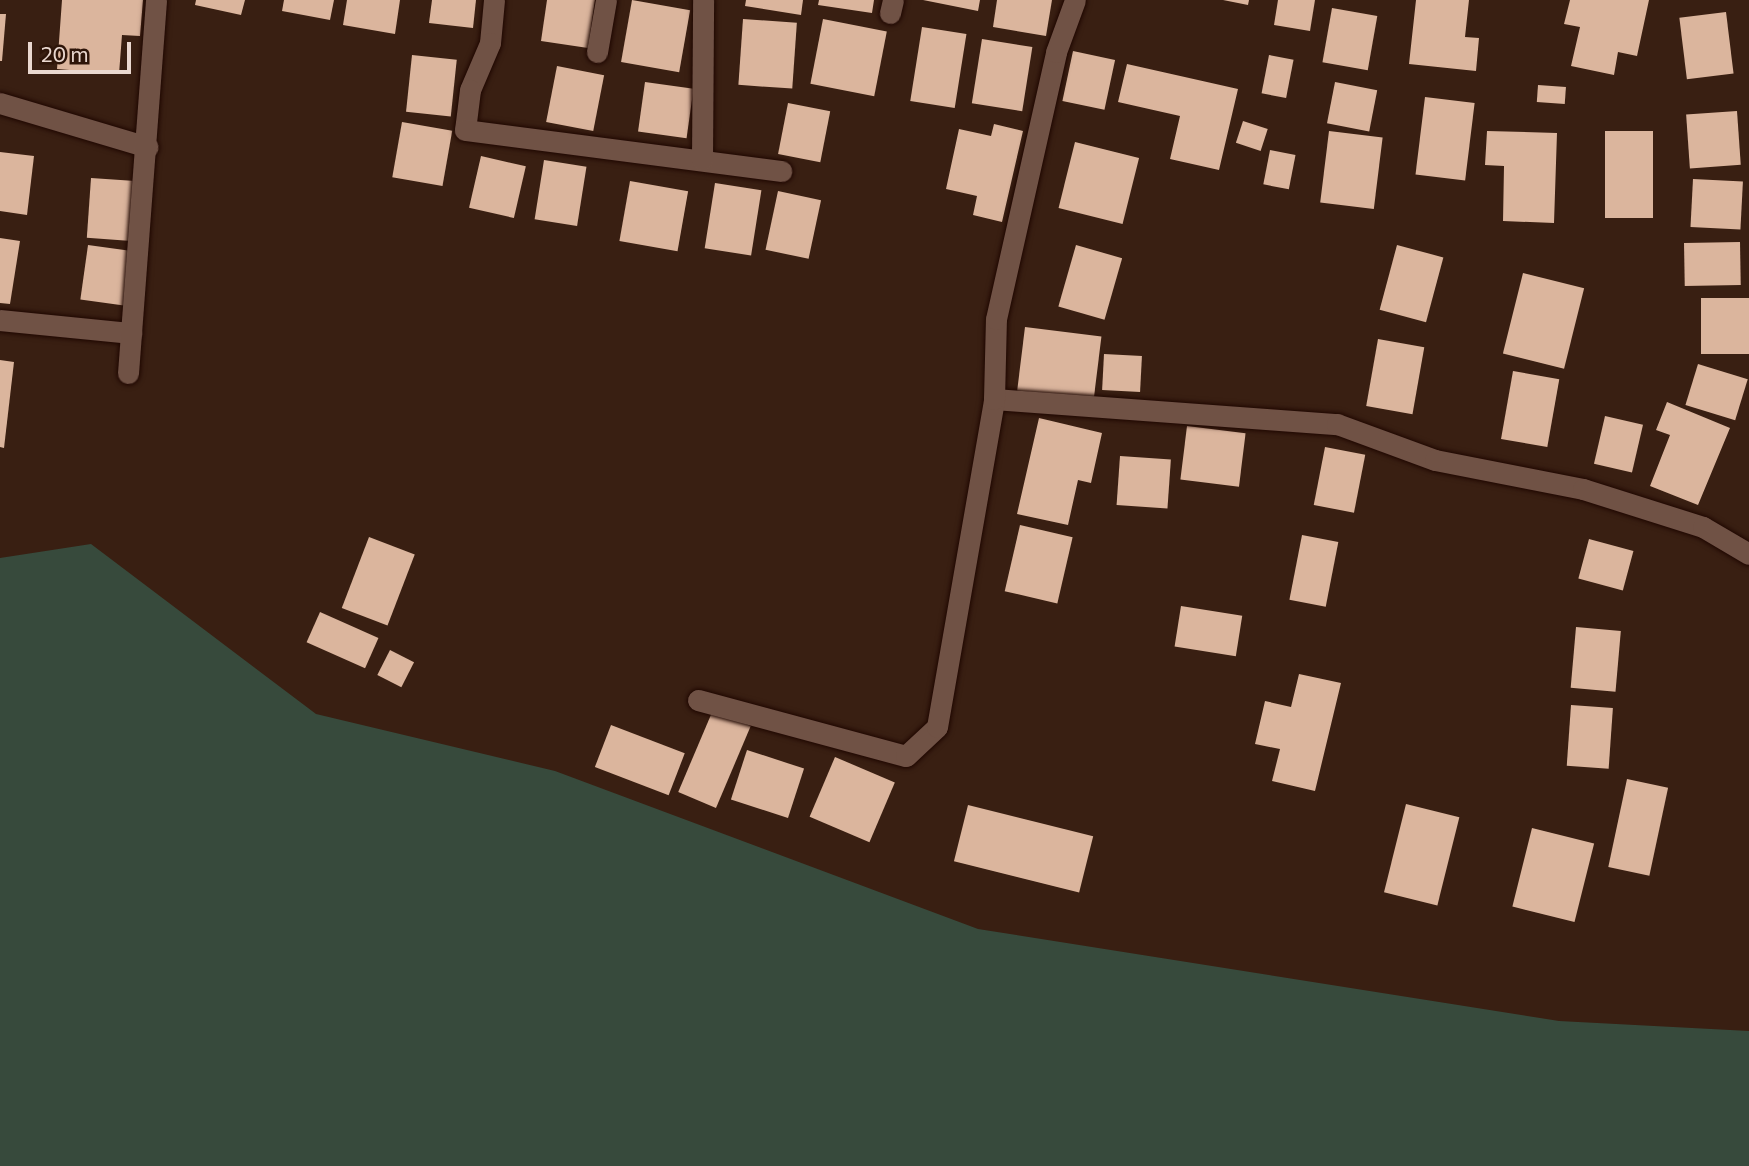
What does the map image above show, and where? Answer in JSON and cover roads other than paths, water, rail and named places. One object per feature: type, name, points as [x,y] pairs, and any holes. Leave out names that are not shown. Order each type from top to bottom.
[{"type":"street","points":[[128,373],[148,147],[156,0]]},
{"type":"street","points":[[494,0],[489,43],[470,90],[466,130],[780,171]]},
{"type":"street","points":[[597,52],[606,0]]},
{"type":"street","points":[[702,160],[703,0]]},
{"type":"street","points":[[698,700],[906,756],[937,727],[994,399],[998,307],[1056,52],[1074,0]]},
{"type":"street","points":[[0,103],[148,147]]},
{"type":"street","points":[[0,320],[131,332]]},
{"type":"street","points":[[994,399],[1337,424],[1435,460],[1583,489],[1690,523],[1749,554]]}]
